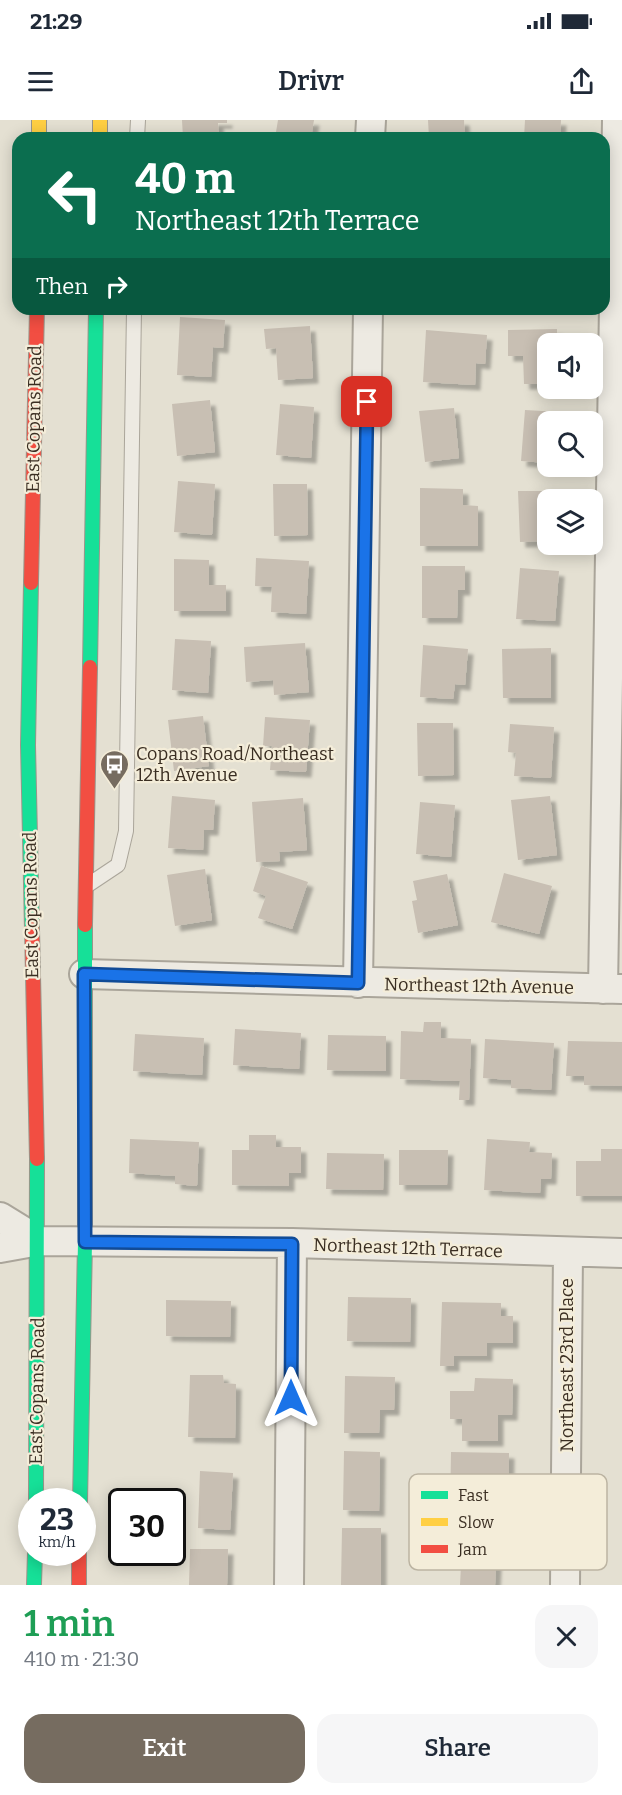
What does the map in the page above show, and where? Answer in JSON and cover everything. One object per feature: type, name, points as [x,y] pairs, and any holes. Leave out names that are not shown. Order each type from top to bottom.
[{"type":"main road","name":"East Copans Road","points":[[36,315],[28,745],[39,1241],[36,1488]]},
{"type":"main road","points":[[80,1488],[85,1242],[84,974],[96,315]]},
{"type":"main road","points":[[34,1585],[35,1566]]},
{"type":"main road","points":[[79,1566],[79,1585]]},
{"type":"street","points":[[613,989],[617,120]]},
{"type":"street","points":[[358,983],[368,315]]},
{"type":"street","name":"Northeast 12th Avenue","points":[[84,974],[613,989]]},
{"type":"street","points":[[0,1217],[39,1241]]},
{"type":"street","name":"Northeast 12th Terrace","points":[[0,1248],[39,1241],[292,1244],[622,1254]]},
{"type":"street","points":[[289,1585],[292,1244]]},
{"type":"street","name":"Northeast 23rd Place","points":[[566,1474],[568,1253]]},
{"type":"street","name":"Northeast 23rd Place","points":[[565,1570],[565,1585]]},
{"type":"lane","points":[[86,886],[118,865],[126,831],[135,315]]},
{"type":"building","points":[[182,120],[227,120],[227,123],[218,123],[219,132],[183,132]]},
{"type":"building","points":[[278,120],[314,120],[312,132],[276,132]]},
{"type":"building","points":[[428,120],[464,120],[465,132],[429,132]]},
{"type":"building","points":[[525,120],[561,120],[560,132],[524,132]]},
{"type":"building","points":[[180,317],[225,320],[223,348],[213,347],[211,377],[177,375]]},
{"type":"building","points":[[310,326],[313,378],[278,380],[276,348],[266,349],[264,329]]},
{"type":"building","points":[[557,329],[557,333],[537,333],[537,384],[524,384],[523,356],[508,356],[508,330]]},
{"type":"building","points":[[426,330],[487,335],[485,364],[476,363],[475,385],[423,382]]},
{"type":"building","points":[[210,400],[215,452],[177,456],[172,404]]},
{"type":"building","points":[[280,404],[314,407],[311,458],[276,455]]},
{"type":"building","points":[[454,408],[459,458],[425,462],[419,411]]},
{"type":"building","points":[[525,410],[542,411],[537,411],[537,462],[521,461]]},
{"type":"building","points":[[178,481],[215,484],[212,535],[174,532]]},
{"type":"building","points":[[273,484],[307,484],[308,535],[274,536]]},
{"type":"building","points":[[420,488],[463,489],[463,505],[478,506],[478,546],[420,546]]},
{"type":"building","points":[[518,491],[537,491],[537,541],[520,542]]},
{"type":"building","points":[[256,558],[309,561],[306,614],[271,612],[272,587],[255,586]]},
{"type":"building","points":[[174,559],[209,560],[209,585],[226,585],[226,611],[174,611]]},
{"type":"building","points":[[422,566],[465,566],[465,590],[458,590],[457,618],[422,618]]},
{"type":"building","points":[[520,568],[559,571],[555,621],[516,619]]},
{"type":"building","points":[[175,639],[211,641],[208,693],[172,690]]},
{"type":"building","points":[[305,643],[309,692],[274,695],[273,680],[246,682],[244,647]]},
{"type":"building","points":[[423,645],[468,649],[465,685],[455,684],[453,699],[420,697]]},
{"type":"building","points":[[551,648],[551,698],[503,698],[502,649]]},
{"type":"building","points":[[203,716],[209,766],[174,771],[168,720]]},
{"type":"building","points":[[265,717],[310,720],[306,772],[270,770],[272,746],[263,746]]},
{"type":"building","points":[[417,723],[453,723],[454,775],[418,776]]},
{"type":"building","points":[[510,724],[554,727],[551,778],[514,776],[516,753],[508,752]]},
{"type":"building","points":[[172,796],[215,800],[213,830],[204,830],[203,850],[168,848]]},
{"type":"building","points":[[550,796],[557,855],[518,860],[511,800]]},
{"type":"building","points":[[303,798],[307,850],[279,852],[280,861],[256,862],[252,802]]},
{"type":"building","points":[[420,802],[455,805],[451,857],[416,854]]},
{"type":"building","points":[[261,866],[308,882],[292,929],[258,918],[266,896],[253,891]]},
{"type":"building","points":[[205,869],[212,920],[175,926],[167,875]]},
{"type":"building","points":[[504,873],[552,886],[539,934],[491,922]]},
{"type":"building","points":[[447,874],[458,925],[418,933],[412,901],[417,900],[413,881]]},
{"type":"building","points":[[424,1022],[441,1022],[441,1038],[471,1039],[469,1100],[459,1100],[460,1081],[400,1079],[401,1031],[423,1032]]},
{"type":"building","points":[[235,1029],[301,1033],[299,1069],[233,1065]]},
{"type":"building","points":[[135,1034],[204,1038],[202,1075],[133,1071]]},
{"type":"building","points":[[328,1035],[386,1036],[386,1071],[327,1070]]},
{"type":"building","points":[[485,1039],[554,1043],[551,1090],[511,1088],[511,1080],[483,1078]]},
{"type":"building","points":[[568,1041],[622,1042],[622,1086],[584,1085],[584,1076],[566,1076]]},
{"type":"building","points":[[249,1135],[276,1135],[276,1147],[301,1147],[301,1173],[289,1173],[289,1186],[232,1185],[232,1150],[249,1150]]},
{"type":"building","points":[[130,1139],[199,1142],[197,1186],[175,1184],[175,1176],[129,1173]]},
{"type":"building","points":[[487,1139],[530,1142],[529,1152],[552,1153],[551,1179],[541,1179],[540,1193],[484,1190]]},
{"type":"building","points":[[601,1149],[622,1149],[622,1196],[576,1196],[576,1161],[601,1161]]},
{"type":"building","points":[[399,1150],[448,1150],[447,1185],[399,1185]]},
{"type":"building","points":[[327,1153],[384,1154],[383,1190],[326,1189]]},
{"type":"building","points":[[348,1297],[411,1298],[410,1342],[347,1341]]},
{"type":"building","points":[[166,1300],[231,1301],[230,1337],[166,1336]]},
{"type":"building","points":[[442,1302],[501,1303],[501,1316],[513,1316],[513,1343],[487,1343],[487,1356],[454,1356],[454,1366],[440,1366]]},
{"type":"building","points":[[190,1375],[223,1375],[224,1383],[236,1384],[235,1438],[188,1437]]},
{"type":"building","points":[[345,1376],[395,1377],[394,1410],[380,1410],[379,1433],[344,1433]]},
{"type":"building","points":[[475,1378],[513,1379],[512,1415],[498,1415],[498,1441],[462,1441],[462,1419],[450,1419],[450,1391],[474,1391]]},
{"type":"building","points":[[344,1451],[380,1452],[379,1511],[343,1510]]},
{"type":"building","points":[[451,1452],[509,1453],[509,1474],[451,1474]]},
{"type":"building","points":[[200,1471],[233,1473],[230,1530],[198,1528]]},
{"type":"building","points":[[342,1528],[381,1528],[381,1585],[341,1585]]},
{"type":"building","points":[[190,1549],[228,1549],[227,1585],[189,1585]]},
{"type":"building","points":[[461,1570],[496,1570],[495,1585],[460,1585]]},
{"type":"traffic: fast","points":[[90,667],[96,315]]},
{"type":"traffic: fast","points":[[31,583],[28,745],[32,929]]},
{"type":"traffic: fast","points":[[80,1488],[85,1242],[85,925]]},
{"type":"traffic: fast","points":[[36,1488],[37,1159]]},
{"type":"traffic: fast","points":[[34,1585],[35,1566]]},
{"type":"traffic: slow","points":[[39,120],[39,132]]},
{"type":"traffic: slow","points":[[100,120],[100,132]]},
{"type":"traffic: jam","points":[[31,583],[37,315]]},
{"type":"traffic: jam","points":[[85,925],[90,667]]},
{"type":"traffic: jam","points":[[32,929],[37,1159]]},
{"type":"traffic: jam","points":[[79,1566],[79,1585]]},
{"type":"place","name":"Copans Road/Northeast 12th Avenue","points":[[115,790]]},
{"type":"route","points":[[291,1398],[292,1244],[85,1242],[84,974],[358,983],[367,402]]}]
